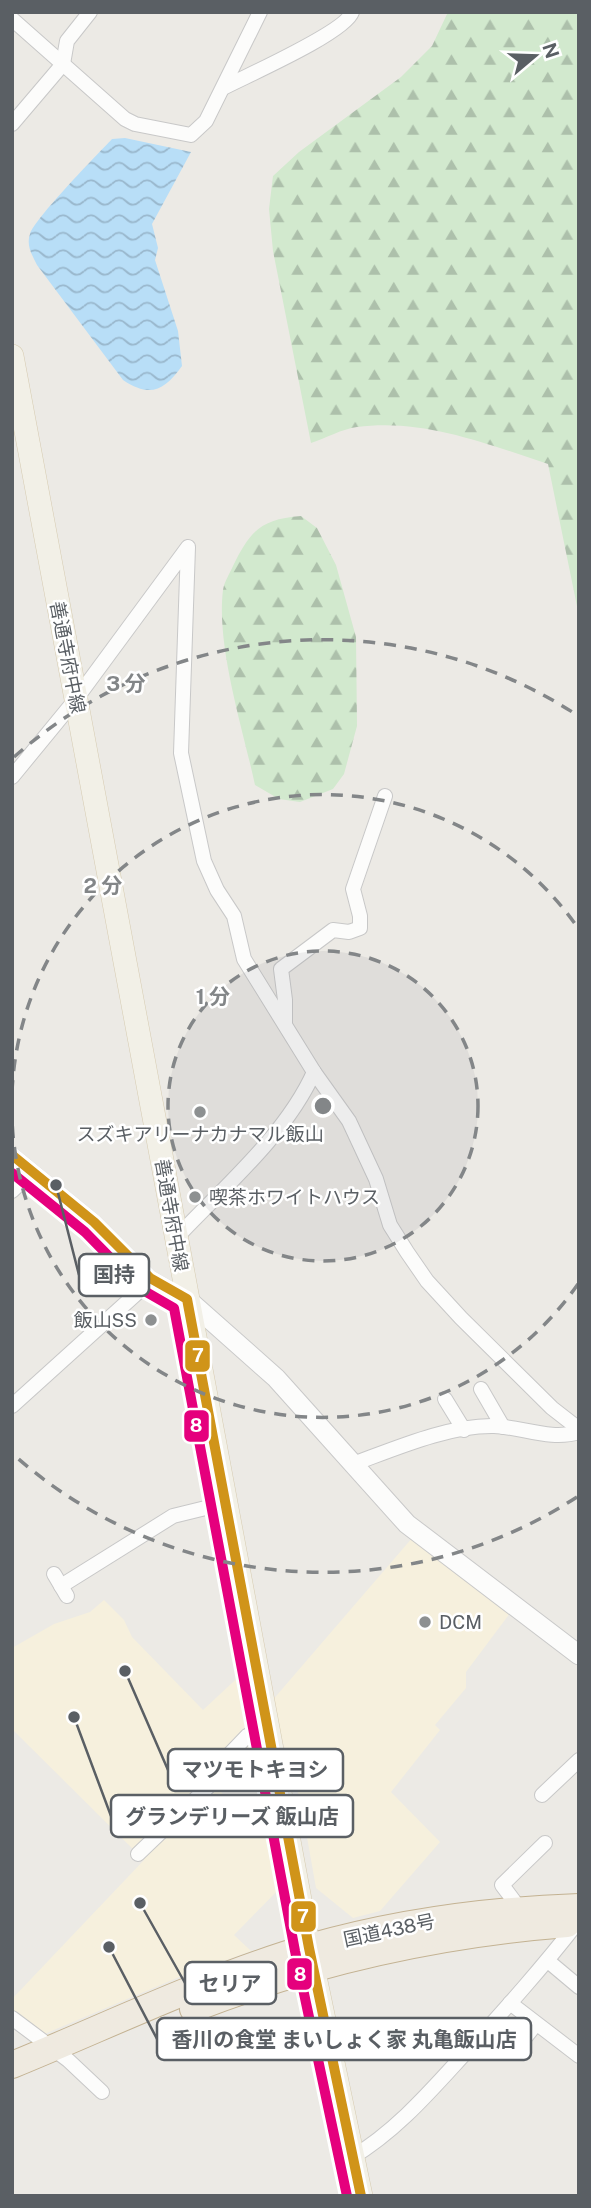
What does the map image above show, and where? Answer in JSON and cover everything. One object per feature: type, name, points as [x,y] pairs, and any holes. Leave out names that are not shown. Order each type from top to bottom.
[{"type":"highway","name":"国道438号","points":[[312,1959],[397,1927],[520,1909],[578,1919]]},
{"type":"highway","name":"国道438号","points":[[12,2082],[60,2054],[191,1990],[312,1959],[578,1919]]},
{"type":"highway","name":"国道438号","points":[[12,2065],[60,2054]]},
{"type":"main road","name":"善通寺府中線","points":[[12,356],[129,971],[267,1726],[351,2158],[361,2196]]},
{"type":"street","points":[[12,124],[63,64],[67,41],[90,12]]},
{"type":"street","points":[[12,19],[125,119],[135,124],[191,135],[206,121],[260,12]]},
{"type":"street","points":[[225,87],[320,39],[350,19],[352,12]]},
{"type":"street","points":[[12,777],[76,699],[188,547],[181,753],[185,784],[204,861],[217,891],[234,916],[244,959],[314,1072],[349,1121],[376,1179],[390,1225],[427,1281],[552,1408],[579,1430],[565,1436],[503,1427],[464,1430],[413,1442],[353,1464]]},
{"type":"street","points":[[285,1023],[281,969],[334,930],[349,932],[360,928],[353,888],[385,796]]},
{"type":"street","points":[[176,1238],[251,1160],[306,1091],[314,1072]]},
{"type":"street","points":[[12,1155],[94,1223],[150,1278],[187,1299],[276,1378],[407,1524],[579,1655]]},
{"type":"street","points":[[12,1191],[31,1173]]},
{"type":"street","points":[[12,1406],[137,1294],[150,1278]]},
{"type":"street","points":[[481,1389],[503,1427]]},
{"type":"street","points":[[445,1399],[464,1430]]},
{"type":"street","points":[[61,1585],[173,1516],[226,1503]]},
{"type":"street","points":[[138,1853],[210,1784],[223,1761],[247,1737],[267,1726]]},
{"type":"street","points":[[542,1795],[579,1760]]},
{"type":"street","points":[[520,1909],[502,1885],[545,1843]]},
{"type":"street","points":[[351,2158],[381,2139],[407,2111],[433,2091],[548,1961],[578,1919]]},
{"type":"street","points":[[548,1961],[579,1987]]},
{"type":"street","points":[[510,2003],[579,2056]]},
{"type":"street","points":[[12,2018],[60,2054],[102,2092]]},
{"type":"street","points":[[516,2049],[536,2024]]},
{"type":"shaded area","points":[[413,1537],[511,1612],[466,1672],[466,1688],[435,1725],[440,1730],[391,1792],[440,1842],[380,1911],[353,1918],[316,1888],[301,1803],[271,1702]]},
{"type":"shaded area","points":[[104,1600],[124,1620],[132,1637],[203,1710],[246,1670],[260,1745],[219,1790],[251,1821],[270,1800],[286,1882],[234,1935],[251,1951],[177,1978],[42,2035],[12,2011],[12,1999],[144,1860],[12,1729],[12,1648],[54,1624],[90,1612]]},
{"type":"green space","points":[[448,12],[579,12],[579,616],[548,464],[454,435],[406,426],[357,427],[311,443],[273,251],[269,209],[273,176],[299,152],[401,77],[432,46]]},
{"type":"green space","points":[[301,516],[317,528],[336,565],[356,637],[357,726],[344,774],[333,789],[300,802],[279,799],[255,785],[227,662],[222,612],[225,584],[251,536],[258,529],[276,520]]},
{"type":"water","points":[[125,138],[191,152],[152,224],[158,248],[155,260],[178,331],[182,366],[163,386],[149,390],[123,380],[37,265],[29,242],[34,226],[54,201],[112,139]]},
{"type":"transit line","name":"7","points":[[12,1155],[94,1222],[150,1278],[187,1299],[309,1948],[361,2196]]},
{"type":"transit line","name":"8","points":[[12,1173],[85,1232],[141,1289],[174,1308],[295,1951],[347,2196]]},
{"type":"place","name":"スズキアリーナカナマル飯山","points":[[200,1112]]},
{"type":"place","name":"国持","points":[[56,1185]]},
{"type":"place","name":"喫茶ホワイトハウス","points":[[195,1197]]},
{"type":"place","name":"飯山SS","points":[[151,1320]]},
{"type":"place","name":"DCM","points":[[425,1622]]},
{"type":"place","name":"マツモトキヨシ","points":[[125,1671]]},
{"type":"place","name":"グランデリーズ 飯山店","points":[[74,1717]]},
{"type":"place","name":"セリア","points":[[140,1903]]},
{"type":"place","name":"香川の食堂 まいしょく家 丸亀飯山店","points":[[109,1947]]}]
